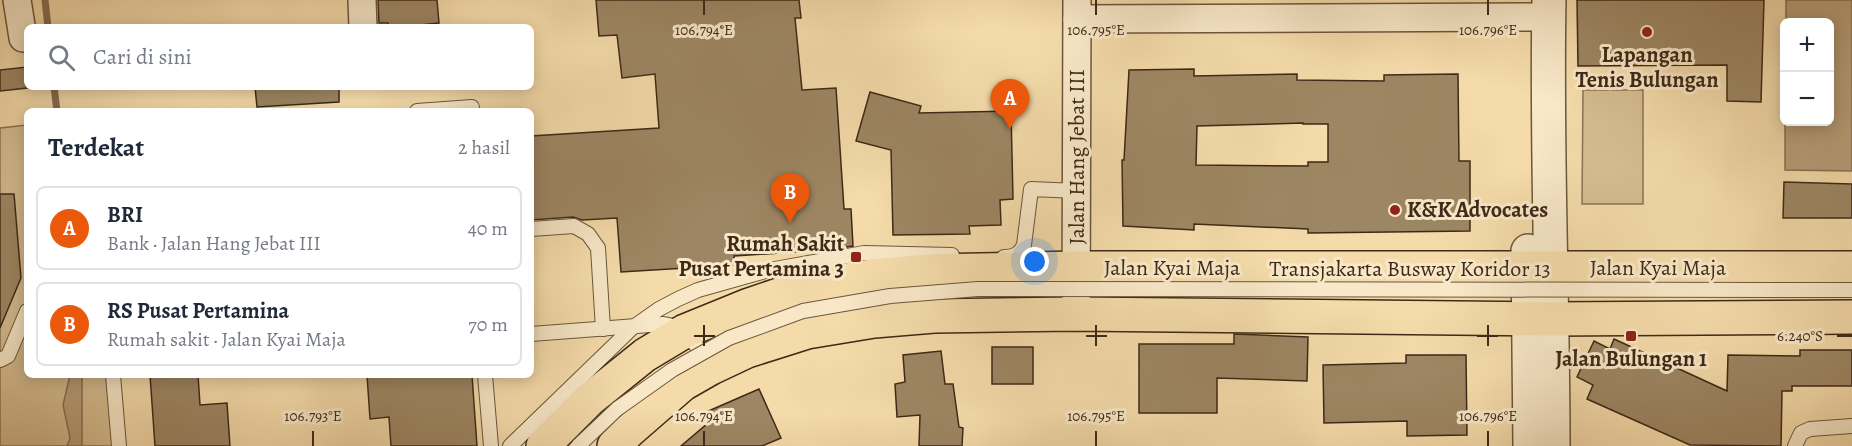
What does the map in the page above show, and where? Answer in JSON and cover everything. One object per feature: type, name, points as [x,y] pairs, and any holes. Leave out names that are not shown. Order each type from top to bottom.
[{"type":"main road","name":"Jalan Kyai Maja","points":[[543,446],[597,394],[678,328],[802,287],[871,276],[929,271],[1076,268],[1852,268]]},
{"type":"main road","name":"Jalan Kyai Maja","points":[[614,446],[683,384],[711,368],[747,351],[807,332],[874,321],[934,316],[1076,314],[1541,319],[1852,317]]},
{"type":"street","points":[[17,0],[23,38]]},
{"type":"street","points":[[362,0],[363,24]]},
{"type":"street","points":[[1077,10],[1538,9],[1539,269],[1541,319],[1553,446]]},
{"type":"street","name":"Jalan Hang Jebat III","points":[[1076,314],[1077,10]]},
{"type":"street","points":[[1530,446],[1541,319]]},
{"type":"lane","points":[[458,108],[472,107]]},
{"type":"lane","points":[[985,256],[1007,257],[1017,255],[1021,251],[1026,238],[1031,189],[1077,191]]},
{"type":"lane","points":[[534,229],[574,226],[588,234],[598,248],[603,329]]},
{"type":"lane","points":[[510,446],[632,328],[659,309],[698,291],[769,270],[864,252],[963,255]]},
{"type":"lane","name":"Transjakarta Busway Koridor 13","points":[[578,446],[626,402],[672,370],[729,338],[803,311],[890,296],[978,289],[1852,290]]},
{"type":"lane","points":[[0,360],[8,356],[24,318]]},
{"type":"lane","points":[[534,334],[663,324],[678,328],[711,368]]},
{"type":"lane","points":[[113,378],[118,446]]},
{"type":"lane","points":[[485,378],[490,446]]},
{"type":"lane","points":[[1795,446],[1801,433],[1810,429],[1852,426]]},
{"type":"shaded area","points":[[1786,0],[1852,0],[1852,171],[1785,170],[1785,126],[1834,126],[1834,18],[1786,18]]},
{"type":"shaded area","points":[[1583,90],[1643,90],[1643,204],[1582,204]]},
{"type":"shaded area","points":[[24,125],[24,378],[118,378],[122,446],[0,446],[0,128]]},
{"type":"shaded area","points":[[69,378],[82,378],[82,446],[67,446],[70,438],[63,405]]},
{"type":"building","points":[[378,0],[437,0],[439,23],[379,23]]},
{"type":"building","points":[[596,0],[799,0],[801,18],[795,18],[802,90],[836,88],[844,209],[851,209],[853,246],[828,250],[734,256],[735,265],[621,272],[617,218],[582,220],[573,217],[534,220],[534,136],[659,128],[655,74],[622,78],[617,35],[599,36]]},
{"type":"building","name":"Lapangan Tenis Bulungan","points":[[1577,0],[1764,0],[1761,102],[1727,101],[1727,65],[1578,66]]},
{"type":"building","points":[[24,67],[24,88],[0,91],[0,70]]},
{"type":"building","points":[[1194,69],[1194,76],[1297,74],[1297,80],[1384,81],[1384,75],[1458,74],[1459,161],[1470,161],[1470,231],[1308,233],[1308,229],[1194,224],[1194,230],[1123,226],[1122,160],[1124,160],[1129,70]],"holes":[[[1328,124],[1328,162],[1308,162],[1308,166],[1196,165],[1197,126]]]},
{"type":"building","points":[[255,90],[339,90],[339,102],[257,107]]},
{"type":"building","points":[[870,92],[921,106],[919,113],[1011,111],[1013,199],[1000,200],[1001,225],[969,226],[970,234],[893,235],[891,150],[856,141]]},
{"type":"building","points":[[1784,182],[1852,184],[1852,218],[1783,218]]},
{"type":"building","points":[[0,194],[14,194],[21,278],[0,328]]},
{"type":"building","points":[[1234,334],[1308,337],[1307,381],[1217,378],[1217,413],[1139,413],[1139,344],[1234,344]]},
{"type":"building","points":[[1614,339],[1727,391],[1728,355],[1800,356],[1800,350],[1852,350],[1852,386],[1792,386],[1792,391],[1782,391],[1781,446],[1690,445],[1587,399],[1593,385],[1577,377],[1594,341],[1610,349]]},
{"type":"building","points":[[992,347],[1033,347],[1033,384],[992,384]]},
{"type":"building","points":[[941,351],[945,384],[953,384],[959,427],[963,428],[962,446],[919,446],[920,415],[897,417],[895,384],[905,382],[903,355]]},
{"type":"building","points":[[1406,355],[1466,355],[1467,435],[1407,436],[1407,421],[1324,423],[1323,365],[1406,363]]},
{"type":"building","points":[[150,378],[198,378],[200,405],[227,403],[230,446],[155,446]]},
{"type":"building","points":[[367,378],[472,378],[477,446],[391,446],[389,417],[370,419]]},
{"type":"building","points":[[759,389],[781,438],[762,446],[681,446],[708,423],[704,413]]},
{"type":"waterway","points":[[45,0],[48,24]]},
{"type":"waterway","points":[[54,90],[57,108]]},
{"type":"place","name":"Lapangan Tenis Bulungan","points":[[1647,32]]},
{"type":"place","name":"BRI","points":[[1010,129]]},
{"type":"place","name":"K&K Advocates","points":[[1395,210]]},
{"type":"place","name":"RS Pusat Pertamina","points":[[790,223]]},
{"type":"place","name":"Rumah Sakit Pusat Pertamina 3","points":[[856,257]]},
{"type":"place","name":"Jalan Bulungan 1","points":[[1631,336]]}]
